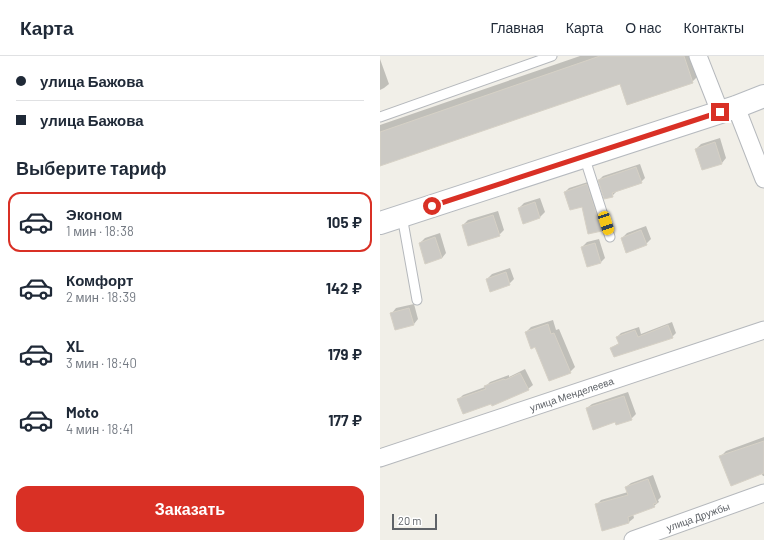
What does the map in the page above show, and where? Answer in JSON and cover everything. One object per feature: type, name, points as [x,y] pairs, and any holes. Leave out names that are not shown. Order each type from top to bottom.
[{"type":"main road","points":[[380,223],[728,110],[764,96]]},
{"type":"street","points":[[698,56],[764,179]]},
{"type":"street","name":"улица Менделеева","points":[[380,458],[764,330]]},
{"type":"street","name":"улица Дружбы","points":[[633,540],[764,493]]},
{"type":"lane","points":[[380,117],[552,56]]},
{"type":"lane","points":[[584,156],[610,237]]},
{"type":"lane","points":[[402,216],[417,300]]},
{"type":"building","points":[[600,56],[684,56],[693,83],[627,105],[620,84],[380,166],[380,132]]},
{"type":"building","points":[[715,142],[722,164],[702,170],[695,149]]},
{"type":"building","points":[[636,167],[642,183],[612,193],[613,197],[604,199],[598,180]]},
{"type":"building","points":[[587,184],[602,231],[588,234],[582,207],[570,210],[564,192]]},
{"type":"building","points":[[535,202],[540,218],[523,224],[518,208]]},
{"type":"building","points":[[493,215],[500,236],[468,246],[462,225]]},
{"type":"building","points":[[641,230],[647,245],[626,253],[621,238]]},
{"type":"building","points":[[435,237],[442,258],[425,264],[419,243]]},
{"type":"building","points":[[595,243],[601,263],[587,267],[581,247]]},
{"type":"building","points":[[506,272],[510,285],[490,292],[486,279]]},
{"type":"building","points":[[409,308],[414,325],[395,330],[390,313]]},
{"type":"building","points":[[548,324],[551,334],[554,333],[571,373],[549,381],[535,347],[531,349],[525,332]]},
{"type":"building","points":[[668,325],[673,338],[614,357],[610,348],[619,344],[616,337],[635,330],[638,337]]},
{"type":"building","points":[[520,373],[529,390],[492,406],[491,404],[463,414],[457,399],[486,389],[484,386],[504,379],[505,380]]},
{"type":"building","points":[[624,396],[632,420],[616,425],[615,422],[593,430],[586,408]]},
{"type":"building","points":[[764,441],[764,473],[731,486],[719,456]]},
{"type":"building","points":[[648,479],[657,503],[653,504],[655,507],[628,517],[629,523],[602,531],[595,504],[628,495],[625,487]]},
{"type":"route","points":[[432,206],[720,112]]}]
